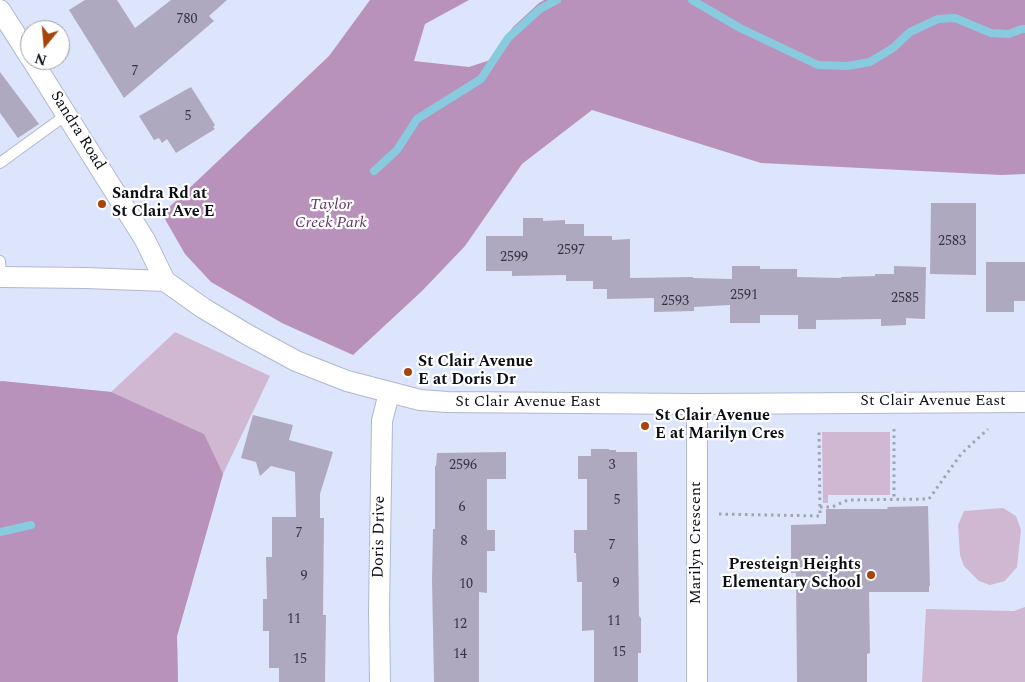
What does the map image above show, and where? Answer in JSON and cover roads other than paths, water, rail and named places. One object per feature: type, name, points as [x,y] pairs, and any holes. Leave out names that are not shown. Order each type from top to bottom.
[{"type":"street","name":"Sandra Road","points":[[0,10],[20,42]]},
{"type":"street","name":"Sandra Road","points":[[38,70],[145,240],[165,281]]},
{"type":"street","points":[[0,276],[165,281]]},
{"type":"street","name":"St Clair Avenue East","points":[[165,281],[203,308],[248,335],[296,360],[347,381],[420,400],[447,402],[697,404],[1025,402]]},
{"type":"street","name":"Doris Drive","points":[[380,682],[379,611],[382,421],[389,393]]},
{"type":"street","name":"Marilyn Crescent","points":[[697,404],[697,682]]},
{"type":"lane","points":[[0,164],[66,115]]},
{"type":"lane","points":[[0,261],[0,276]]},
{"type":"waterway","points":[[374,171],[397,150],[417,119],[481,79],[508,38],[540,9],[557,0]]},
{"type":"waterway","points":[[692,0],[740,28],[818,65],[847,66],[870,62],[893,48],[910,32],[938,19],[955,18],[991,33],[1009,34],[1025,29]]},
{"type":"waterway","points":[[0,532],[31,525]]},
{"type":"place","name":"Sandra Rd at St Clair Ave E","points":[[102,204]]},
{"type":"place","name":"St Clair Avenue E at Doris Dr","points":[[408,372]]},
{"type":"place","name":"St Clair Avenue E at Marilyn Cres","points":[[645,426]]},
{"type":"place","name":"Presteign Heights Elementary School","points":[[871,575]]},
{"type":"park label","name":"Taylor Creek Park","points":[[331,215]]}]
